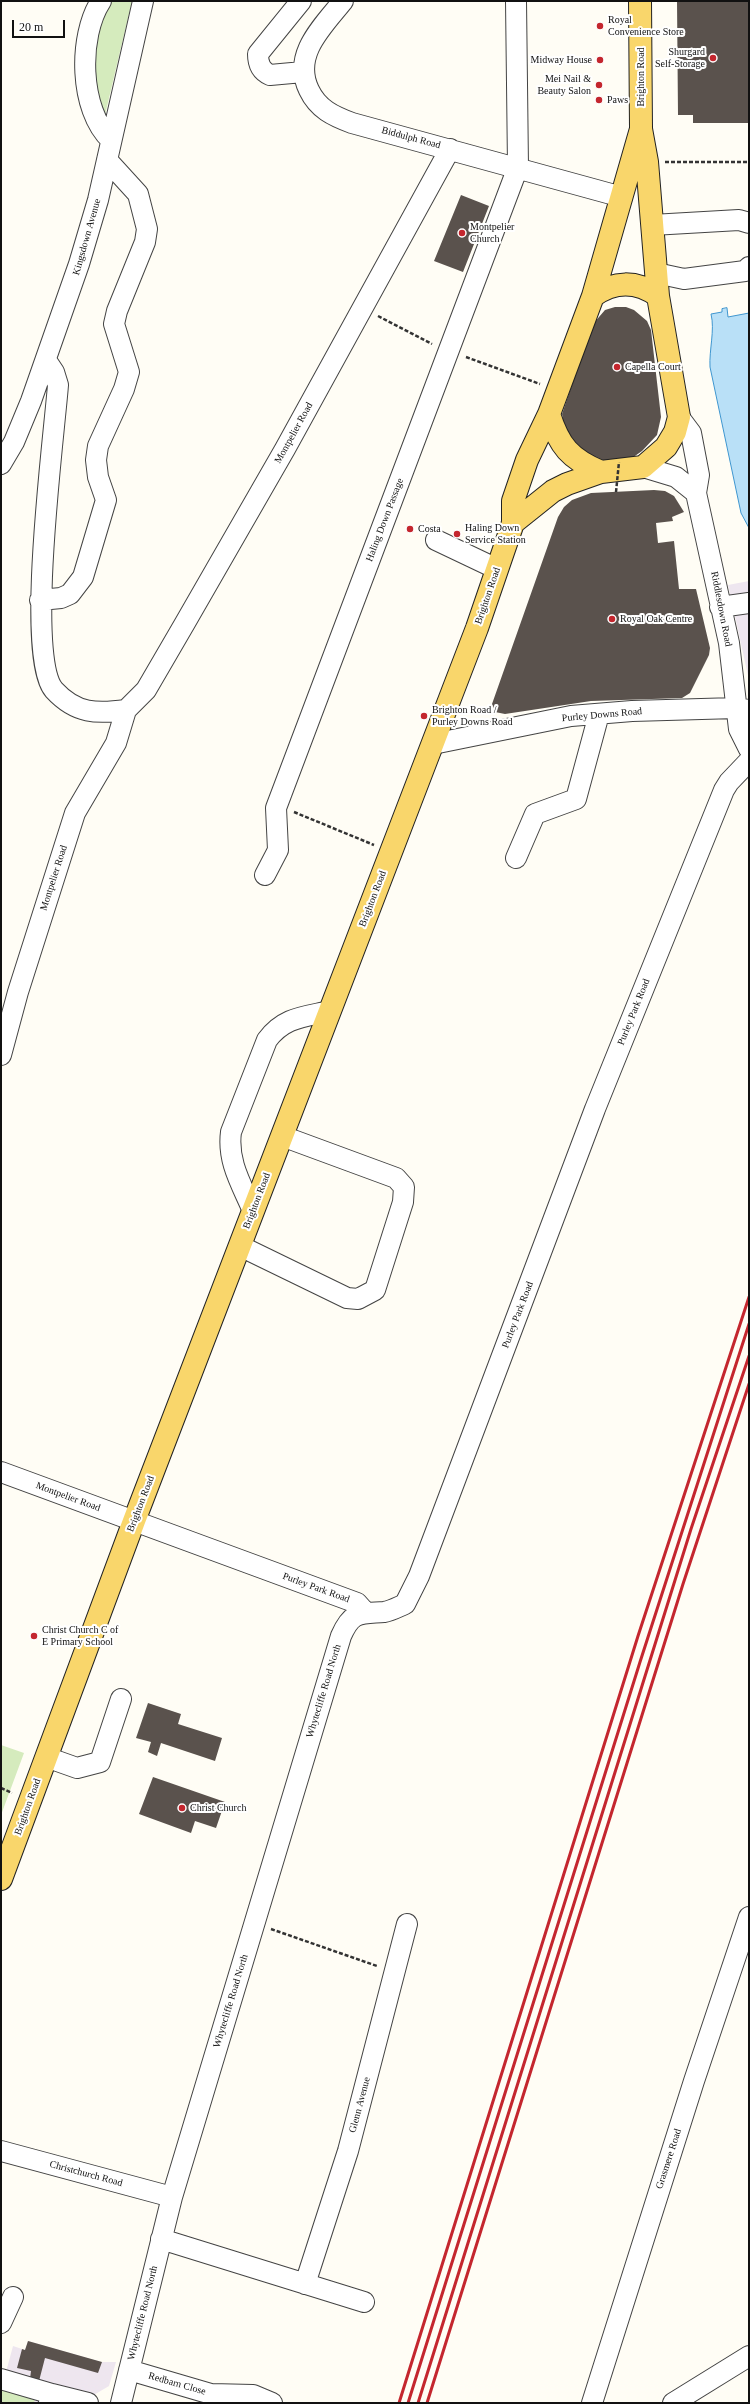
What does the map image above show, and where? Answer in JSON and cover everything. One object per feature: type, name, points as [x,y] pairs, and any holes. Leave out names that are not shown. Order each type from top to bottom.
[{"type":"main road","name":"Brighton Road","points":[[640,1],[641,128]]},
{"type":"main road","points":[[549,414],[562,446],[579,462],[610,467],[643,467],[666,447],[675,432],[679,417],[658,296],[647,162],[641,128]]},
{"type":"main road","points":[[513,523],[513,501],[528,460],[549,414],[593,296],[641,128]]},
{"type":"main road","points":[[593,296],[609,287],[626,284],[645,287],[658,296]]},
{"type":"main road","points":[[513,523],[553,492],[610,467]]},
{"type":"main road","name":"Brighton Road","points":[[1,1879],[134,1521],[433,744],[513,523]]},
{"type":"street","points":[[101,1],[94,15],[87,37],[86,70],[95,114],[103,130],[111,140]]},
{"type":"street","name":"Kingsdown Avenue","points":[[1,464],[24,421],[79,264],[107,160],[143,1]]},
{"type":"street","points":[[301,1],[258,54],[260,66],[270,75],[302,72],[308,48],[343,1]]},
{"type":"street","points":[[516,1],[518,167]]},
{"type":"street","name":"Biddulph Road","points":[[302,72],[307,86],[316,102],[335,117],[622,197]]},
{"type":"street","name":"Montpelier Road","points":[[1,1054],[75,813],[116,743],[126,710],[146,690],[185,624],[364,308],[450,149]]},
{"type":"street","points":[[40,600],[61,598],[70,594],[84,577],[106,500],[98,477],[96,460],[98,446],[124,389],[129,372],[114,324],[117,311],[145,242],[147,229],[138,194],[107,160]]},
{"type":"street","name":"Haling Down Passage","points":[[265,876],[278,850],[277,805],[518,167]]},
{"type":"street","points":[[652,225],[739,220],[748,217]]},
{"type":"street","points":[[656,273],[684,279],[745,271],[749,267]]},
{"type":"street","points":[[46,360],[54,372],[58,386],[40,600],[43,664],[54,689],[82,710],[99,714],[126,710]]},
{"type":"street","name":"Riddlesdown Road","points":[[679,417],[691,433],[699,475],[696,493],[742,709],[739,729],[749,749]]},
{"type":"street","points":[[643,467],[676,476],[696,493]]},
{"type":"street","points":[[436,540],[497,569]]},
{"type":"street","points":[[720,607],[749,603]]},
{"type":"street","name":"Purley Downs Road","points":[[433,744],[571,716],[742,709]]},
{"type":"street","points":[[516,858],[535,814],[576,799],[599,714]]},
{"type":"street","name":"Purley Park Road","points":[[134,1521],[357,1603],[365,1612],[385,1612],[405,1604],[419,1576],[595,1109],[724,790],[729,782],[749,761]]},
{"type":"street","points":[[253,1211],[232,1164],[229,1144],[231,1132],[264,1047],[274,1029],[285,1021],[330,1011]]},
{"type":"street","points":[[240,1246],[347,1298],[358,1299],[375,1290],[403,1202],[404,1186],[396,1178],[282,1136]]},
{"type":"street","name":"Montpelier Road","points":[[1,1472],[134,1521]]},
{"type":"street","name":"Whytecliffe Road North","points":[[121,2403],[172,2197],[341,1636],[346,1623],[354,1616],[365,1612]]},
{"type":"street","points":[[46,1757],[77,1768],[100,1762],[121,1698]]},
{"type":"street","name":"Grasmere Road","points":[[592,2403],[684,2111],[749,1917]]},
{"type":"street","name":"Glenn Avenue","points":[[305,2284],[348,2151],[407,1924]]},
{"type":"street","name":"Christchurch Road","points":[[1,2151],[172,2197]]},
{"type":"street","points":[[161,2239],[364,2302]]},
{"type":"street","points":[[1,2323],[13,2296]]},
{"type":"street","points":[[673,2403],[748,2359]]},
{"type":"street","name":"Redbarn Close","points":[[129,2370],[211,2394],[253,2395],[272,2403]]},
{"type":"street","points":[[1,2379],[50,2398],[88,2403]]},
{"type":"path","points":[[647,162],[749,162]]},
{"type":"path","points":[[364,308],[448,352],[544,385]]},
{"type":"path","points":[[610,467],[616,492]]},
{"type":"path","points":[[277,805],[391,852]]},
{"type":"path","points":[[268,1928],[395,1972]]},
{"type":"shaded area","points":[[749,581],[749,680],[728,585]]},
{"type":"shaded area","points":[[28,2341],[101,2362],[116,2362],[109,2386],[92,2396],[89,2403],[1,2403],[6,2372],[13,2346],[25,2350]]},
{"type":"green space","points":[[110,1],[132,1],[105,115],[101,113],[92,75],[95,34]]},
{"type":"green space","points":[[1,1745],[24,1753],[1,1815]]},
{"type":"green space","points":[[1,2388],[35,2399],[34,2403],[1,2403]]},
{"type":"water","points":[[727,308],[728,317],[749,313],[749,528],[741,513],[710,367],[712,333],[711,314],[722,312],[722,309]]},
{"type":"building","name":"Shurgard Self-Storage","points":[[677,1],[749,1],[749,123],[693,123],[693,115],[678,115]]},
{"type":"building","name":"Montpelier Church","points":[[461,195],[489,206],[463,272],[434,261]]},
{"type":"building","name":"Capella Court","points":[[615,307],[626,307],[634,310],[647,321],[651,330],[661,417],[657,435],[642,451],[632,458],[599,461],[572,444],[564,425],[562,414],[593,324],[605,310]]},
{"type":"building","name":"Royal Oak Centre","points":[[654,490],[665,491],[674,496],[684,512],[672,517],[673,521],[656,523],[658,543],[674,541],[679,589],[696,589],[710,648],[709,655],[690,693],[682,698],[591,701],[505,714],[495,712],[492,704],[558,517],[564,507],[572,500],[591,493]]},
{"type":"building","points":[[148,1703],[181,1714],[178,1724],[222,1738],[215,1761],[161,1743],[157,1756],[148,1752],[151,1742],[136,1738]]},
{"type":"building","name":"Christ Church","points":[[153,1777],[225,1802],[216,1828],[195,1821],[191,1833],[139,1814]]},
{"type":"building","points":[[28,2341],[102,2362],[98,2373],[45,2358],[39,2381],[30,2379],[31,2371],[17,2368],[22,2349],[25,2350]]},
{"type":"railway","points":[[399,2403],[638,1636],[749,1297]]},
{"type":"railway","points":[[408,2403],[640,1662],[749,1324]]},
{"type":"railway","points":[[418,2403],[691,1529],[749,1356]]},
{"type":"railway","points":[[427,2403],[683,1584],[749,1384]]},
{"type":"place","name":"Royal Convenience Store","points":[[600,26]]},
{"type":"place","name":"Shurgard Self-Storage","points":[[713,58]]},
{"type":"place","name":"Midway House","points":[[600,60]]},
{"type":"place","name":"Mei Nail & Beauty Salon","points":[[599,85]]},
{"type":"place","name":"Paws","points":[[599,100]]},
{"type":"place","name":"Montpelier Church","points":[[462,233]]},
{"type":"place","name":"Capella Court","points":[[617,367]]},
{"type":"place","name":"Costa","points":[[410,529]]},
{"type":"place","name":"Haling Down Service Station","points":[[457,534]]},
{"type":"place","name":"Royal Oak Centre","points":[[612,619]]},
{"type":"place","name":"Brighton Road / Purley Downs Road","points":[[424,716]]},
{"type":"place","name":"Christ Church C of E Primary School","points":[[34,1636]]},
{"type":"place","name":"Christ Church","points":[[182,1808]]}]
